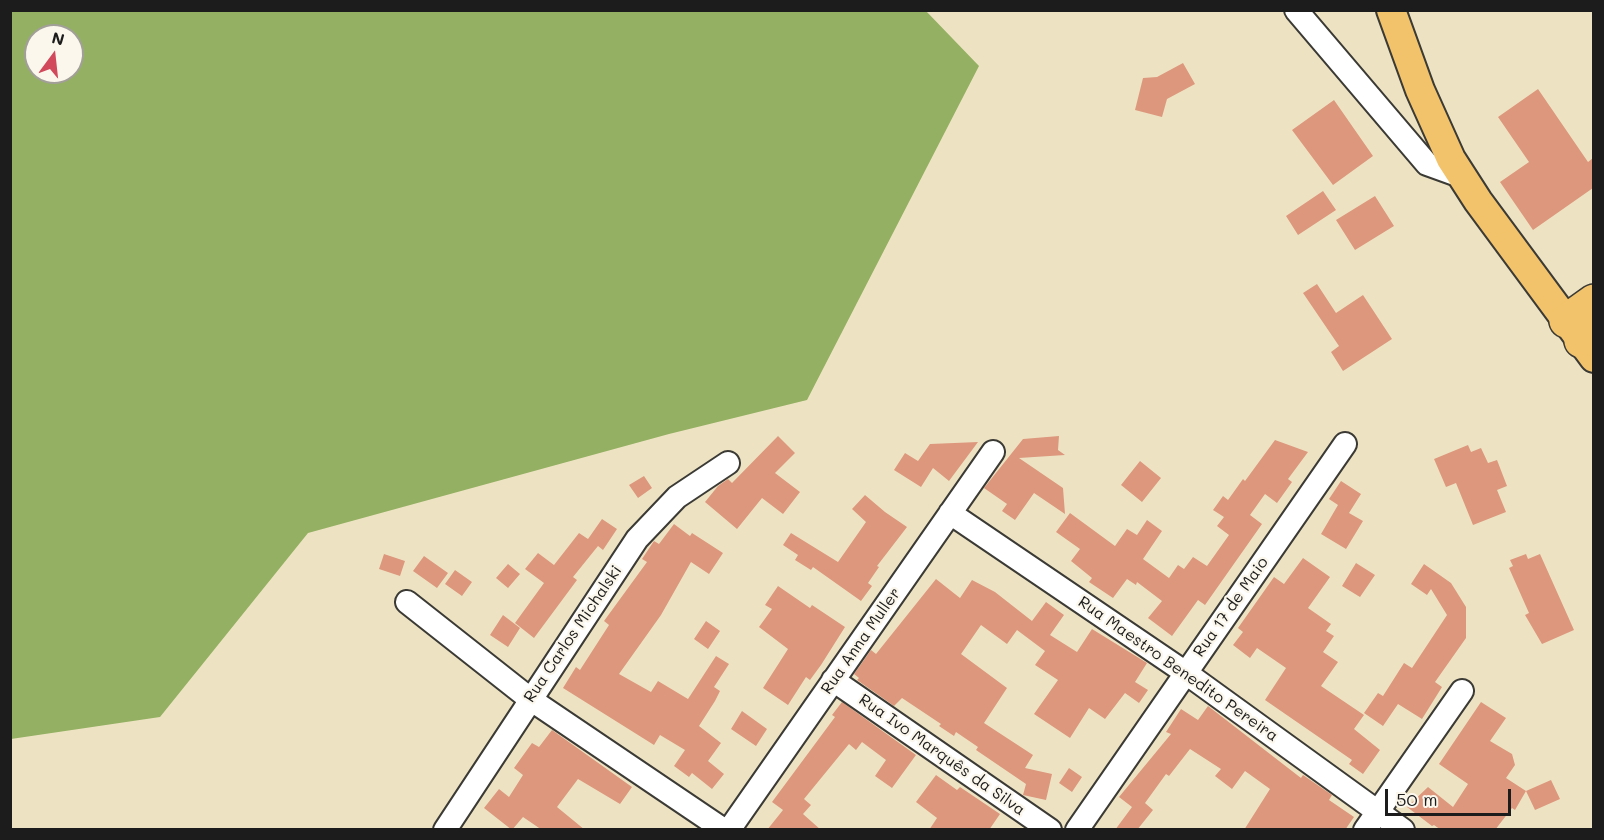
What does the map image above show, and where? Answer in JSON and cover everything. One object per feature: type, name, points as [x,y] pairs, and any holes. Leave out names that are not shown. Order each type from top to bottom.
[{"type":"highway","points":[[1583,338],[1593,301]]},
{"type":"main road","points":[[1391,10],[1420,90],[1451,159],[1583,338]]},
{"type":"street","points":[[1296,10],[1427,164],[1463,177]]},
{"type":"street","name":"Rua 17 de Maio","points":[[1077,830],[1345,444]]},
{"type":"street","name":"Rua Anna Muller","points":[[729,830],[993,452]]},
{"type":"street","name":"Rua Carlos Michalski","points":[[445,830],[637,539],[677,497],[728,463]]},
{"type":"street","name":"Rua Maestro Benedito Pereira","points":[[950,513],[1186,673],[1371,820],[1404,830]]},
{"type":"street","points":[[407,602],[530,699],[724,830]]},
{"type":"street","name":"Rua Ivo Marquês da Silva","points":[[833,680],[1050,830]]},
{"type":"street","points":[[1371,820],[1462,691]]},
{"type":"green space","points":[[10,11],[926,11],[979,66],[807,400],[669,434],[308,533],[160,717],[11,739]]},
{"type":"building","points":[[1183,63],[1195,84],[1167,99],[1162,117],[1135,110],[1143,78],[1157,77]]},
{"type":"building","points":[[1538,89],[1588,162],[1593,158],[1593,188],[1533,230],[1500,182],[1529,162],[1498,117]]},
{"type":"building","points":[[1334,100],[1373,156],[1333,185],[1292,130]]},
{"type":"building","points":[[1323,191],[1336,210],[1298,235],[1286,216]]},
{"type":"building","points":[[1375,196],[1394,226],[1355,250],[1336,220]]},
{"type":"building","points":[[1317,284],[1336,313],[1363,295],[1392,339],[1343,371],[1331,352],[1339,346],[1303,293]]},
{"type":"building","points":[[778,436],[795,453],[775,473],[800,492],[783,514],[762,498],[737,529],[705,502],[718,486],[728,479],[732,483]]},
{"type":"building","points":[[1059,436],[1058,450],[1065,455],[1019,458],[1063,488],[1065,514],[1034,493],[1015,520],[1002,511],[1007,504],[984,488],[1023,439]]},
{"type":"building","points":[[1275,440],[1308,452],[1288,479],[1292,482],[1277,503],[1265,494],[1250,515],[1262,524],[1205,605],[1198,600],[1172,636],[1148,618],[1162,601],[1137,582],[1136,585],[1127,579],[1113,598],[1089,582],[1092,578],[1071,561],[1080,549],[1056,532],[1070,513],[1115,546],[1127,529],[1137,535],[1147,520],[1162,531],[1143,559],[1169,578],[1178,565],[1184,569],[1193,557],[1207,566],[1229,535],[1217,526],[1224,517],[1213,510],[1223,496],[1228,500],[1243,479],[1245,481]]},
{"type":"building","points":[[978,442],[949,481],[933,468],[921,487],[894,470],[905,453],[918,461],[930,444]]},
{"type":"building","points":[[1468,445],[1471,452],[1481,448],[1488,463],[1497,460],[1507,486],[1497,490],[1506,512],[1473,525],[1456,483],[1446,487],[1434,459]]},
{"type":"building","points":[[1140,461],[1161,478],[1142,502],[1121,485]]},
{"type":"building","points":[[644,476],[652,488],[638,498],[629,485]]},
{"type":"building","points":[[1341,481],[1361,494],[1349,513],[1363,521],[1346,549],[1321,534],[1338,505],[1329,499]]},
{"type":"building","points":[[865,495],[907,527],[877,566],[879,567],[868,583],[872,586],[861,601],[813,567],[811,570],[795,560],[798,555],[783,545],[791,533],[838,562],[866,522],[852,509]]},
{"type":"building","points":[[602,519],[617,529],[603,550],[598,546],[573,577],[577,580],[534,638],[515,623],[544,583],[525,569],[538,553],[554,565],[579,533],[588,539]]},
{"type":"building","points":[[674,524],[690,536],[692,533],[723,553],[709,574],[691,562],[661,615],[619,674],[651,692],[658,681],[688,699],[716,656],[729,664],[714,687],[720,691],[699,726],[721,743],[708,761],[724,774],[712,789],[692,773],[689,777],[674,766],[685,750],[660,735],[654,745],[563,688],[576,667],[580,670],[609,625],[604,621],[647,562],[642,559],[654,541],[659,544]]},
{"type":"building","points":[[384,554],[405,561],[400,576],[379,569]]},
{"type":"building","points":[[1526,554],[1528,559],[1540,554],[1574,630],[1542,644],[1525,615],[1529,613],[1509,568],[1513,566],[1510,560]]},
{"type":"building","points":[[424,556],[448,573],[437,588],[413,571]]},
{"type":"building","points":[[1303,558],[1330,577],[1308,608],[1331,624],[1326,631],[1334,636],[1323,652],[1338,662],[1321,686],[1364,715],[1354,729],[1380,750],[1363,774],[1349,764],[1352,760],[1265,700],[1286,668],[1257,648],[1250,658],[1233,645],[1243,632],[1238,628],[1274,577],[1284,584]]},
{"type":"building","points":[[1356,563],[1375,575],[1360,597],[1342,586]]},
{"type":"building","points":[[508,564],[520,574],[508,588],[496,578]]},
{"type":"building","points":[[1424,564],[1451,583],[1466,607],[1466,638],[1435,682],[1442,687],[1422,719],[1398,704],[1383,726],[1364,713],[1378,693],[1383,696],[1404,663],[1412,668],[1447,615],[1431,589],[1427,595],[1411,584]]},
{"type":"building","points":[[455,570],[472,582],[462,596],[445,584]]},
{"type":"building","points":[[936,579],[960,598],[972,580],[995,592],[1032,621],[1046,602],[1064,615],[1050,635],[1077,652],[1092,629],[1147,663],[1135,682],[1148,690],[1139,703],[1125,693],[1105,719],[1089,708],[1070,738],[1034,714],[1058,680],[1035,665],[1045,651],[1017,630],[1007,644],[981,625],[961,654],[1007,688],[984,723],[1033,755],[1025,768],[1052,774],[1046,800],[1023,795],[1026,784],[976,750],[978,747],[956,732],[954,736],[939,726],[941,724],[902,698],[894,706],[857,680],[859,678],[854,674],[871,650],[876,654]]},
{"type":"building","points":[[778,586],[810,608],[812,605],[845,627],[821,665],[810,680],[806,677],[788,705],[763,688],[788,649],[759,627],[772,609],[765,605]]},
{"type":"building","points":[[503,615],[520,628],[508,647],[490,635]]},
{"type":"building","points":[[706,621],[720,631],[708,649],[694,639]]},
{"type":"building","points":[[842,702],[916,755],[892,788],[875,776],[886,760],[862,742],[856,750],[849,744],[804,799],[811,805],[803,814],[821,830],[767,830],[783,810],[772,802],[835,717],[832,715]]},
{"type":"building","points":[[1481,702],[1506,718],[1490,741],[1512,754],[1515,765],[1506,778],[1526,791],[1515,810],[1512,808],[1495,830],[1441,830],[1407,807],[1428,787],[1453,807],[1468,784],[1439,764]]},
{"type":"building","points":[[1208,706],[1301,778],[1303,775],[1332,795],[1329,800],[1354,817],[1345,830],[1244,830],[1270,789],[1245,771],[1232,789],[1215,776],[1221,769],[1190,749],[1169,776],[1166,774],[1145,803],[1153,810],[1137,830],[1115,830],[1132,807],[1119,797],[1171,734],[1166,732],[1181,709],[1198,720]]},
{"type":"building","points":[[742,711],[767,729],[756,746],[731,729]]},
{"type":"building","points":[[552,730],[632,787],[620,804],[578,779],[557,807],[585,830],[542,830],[523,817],[512,830],[484,808],[499,789],[509,797],[523,775],[514,768],[532,743],[539,747]]},
{"type":"building","points":[[1069,768],[1082,777],[1072,792],[1059,783]]},
{"type":"building","points":[[936,775],[957,790],[960,787],[1000,814],[989,830],[929,830],[937,818],[916,802]]},
{"type":"building","points":[[1551,780],[1560,799],[1535,810],[1526,791]]}]
